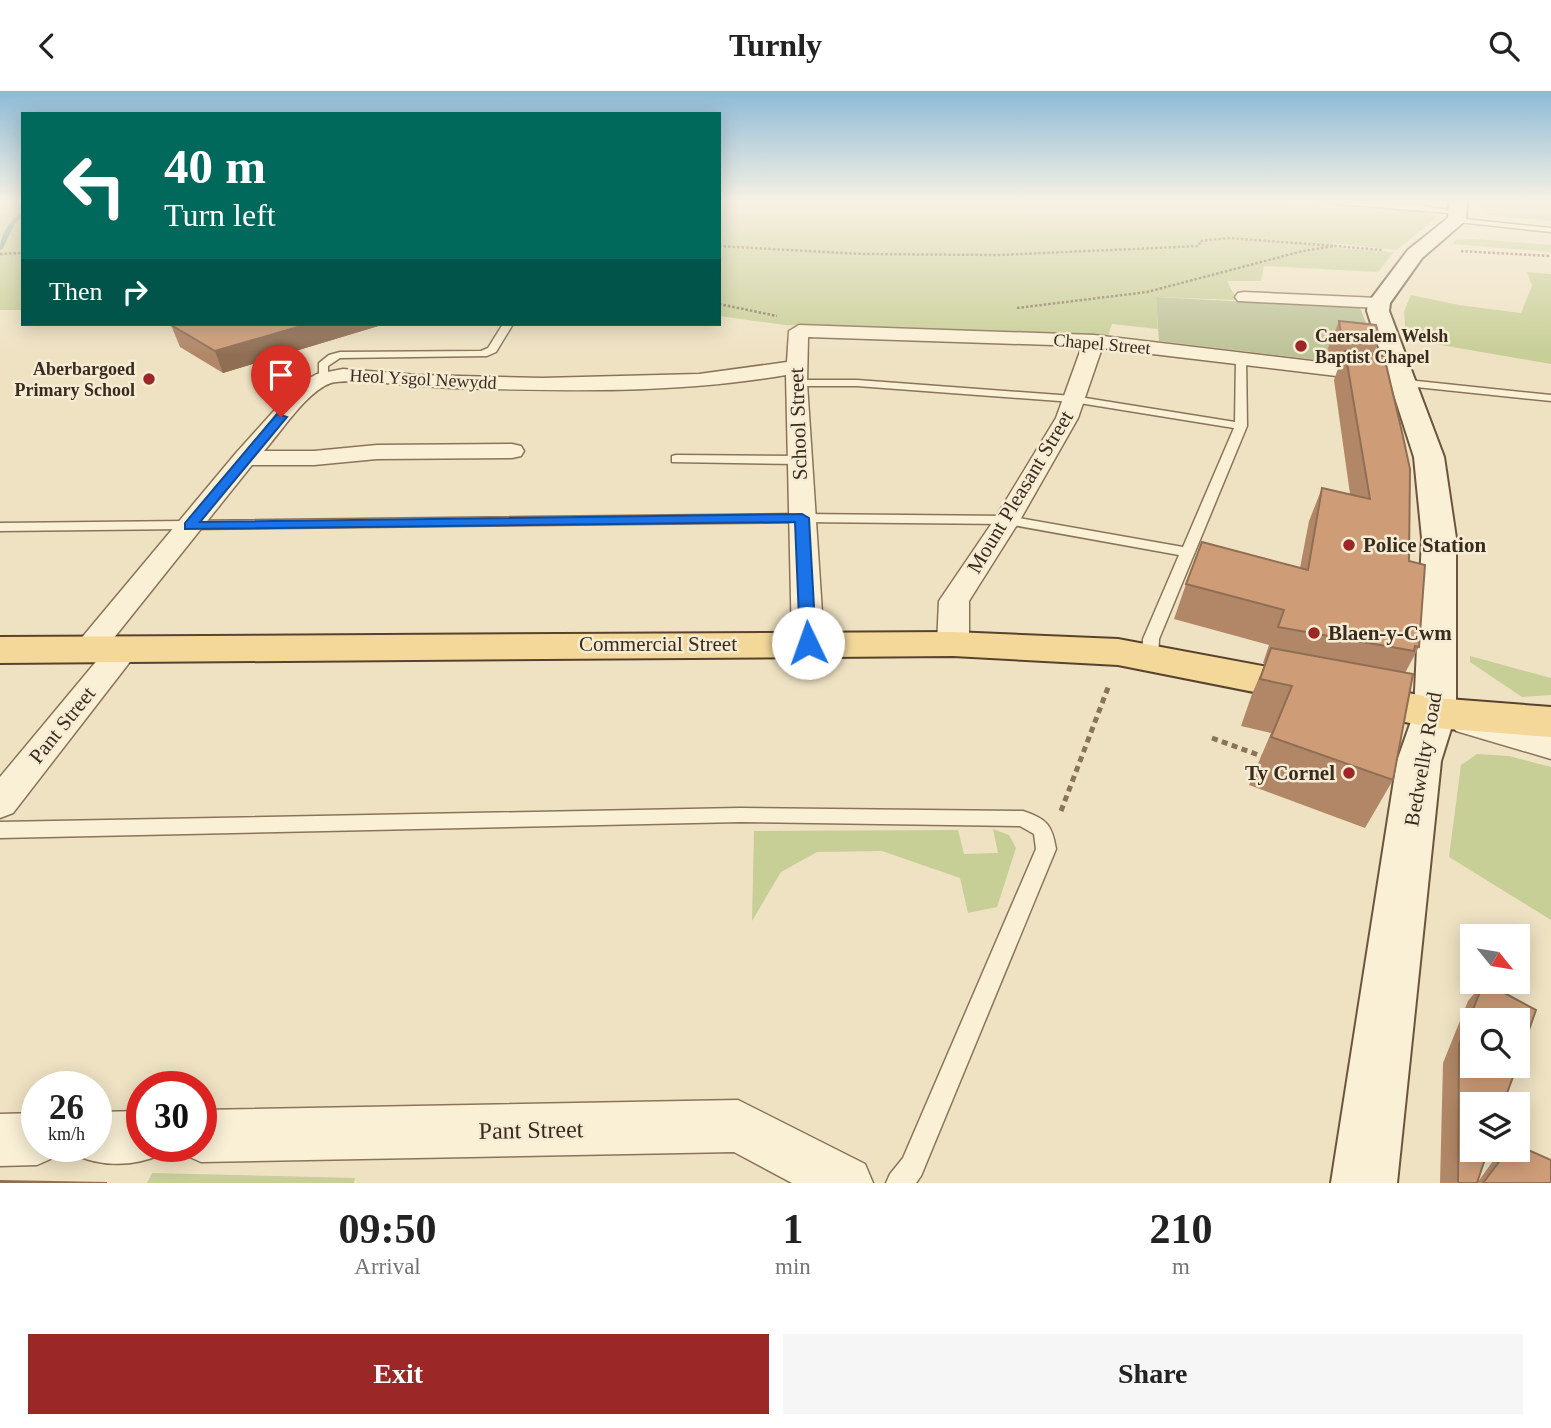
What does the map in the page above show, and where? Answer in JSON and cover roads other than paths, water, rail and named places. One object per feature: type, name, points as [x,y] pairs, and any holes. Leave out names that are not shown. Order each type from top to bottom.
[{"type":"main road","name":"Commercial Street","points":[[0,650],[107,647],[953,644],[1134,655],[1435,713],[1551,722]]},
{"type":"street","points":[[1244,297],[1378,303],[1417,253]]},
{"type":"street","name":"Bedwellty Road","points":[[1364,1183],[1419,761],[1435,713],[1439,538],[1429,457],[1378,311],[1378,303]]},
{"type":"street","name":"Chapel Street","points":[[799,331],[1094,341],[1403,380]]},
{"type":"street","name":"School Street","points":[[799,331],[795,375],[808,643]]},
{"type":"street","name":"Mount Pleasant Street","points":[[953,644],[954,601],[1007,520],[1067,418],[1094,341]]},
{"type":"street","name":"Heol Ysgol Newydd","points":[[107,647],[189,526],[306,389],[324,378],[343,375],[418,381],[542,384],[795,375]]},
{"type":"street","points":[[245,458],[314,458],[377,452],[512,451]]},
{"type":"street","name":"Pant Street","points":[[0,803],[107,647]]},
{"type":"street","points":[[1435,713],[1551,745]]},
{"type":"street","name":"Pant Street","points":[[217,1136],[738,1126],[846,1183]]},
{"type":"street","points":[[0,1140],[21,1139]]},
{"type":"lane","points":[[324,378],[323,365],[332,357],[340,355],[483,354],[492,350],[507,326]]},
{"type":"lane","points":[[1134,655],[1151,639],[1241,426],[1241,358]]},
{"type":"lane","points":[[795,375],[857,383],[1073,400],[1241,426]]},
{"type":"lane","points":[[1403,380],[1416,384],[1550,400]]},
{"type":"lane","points":[[676,459],[799,460]]},
{"type":"lane","points":[[0,527],[802,518],[1007,520],[1186,552]]},
{"type":"lane","points":[[0,830],[740,815],[1023,818],[1044,829],[1046,849],[912,1167],[899,1183]]},
{"type":"place","name":"Caersalem Welsh Baptist Chapel","points":[[1301,346]]},
{"type":"place","name":"Aberbargoed Primary School","points":[[149,379]]},
{"type":"place","name":"Police Station","points":[[1349,545]]},
{"type":"place","name":"Blaen-y-Cwm","points":[[1314,633]]},
{"type":"place","name":"Ty Cornel","points":[[1349,773]]}]
